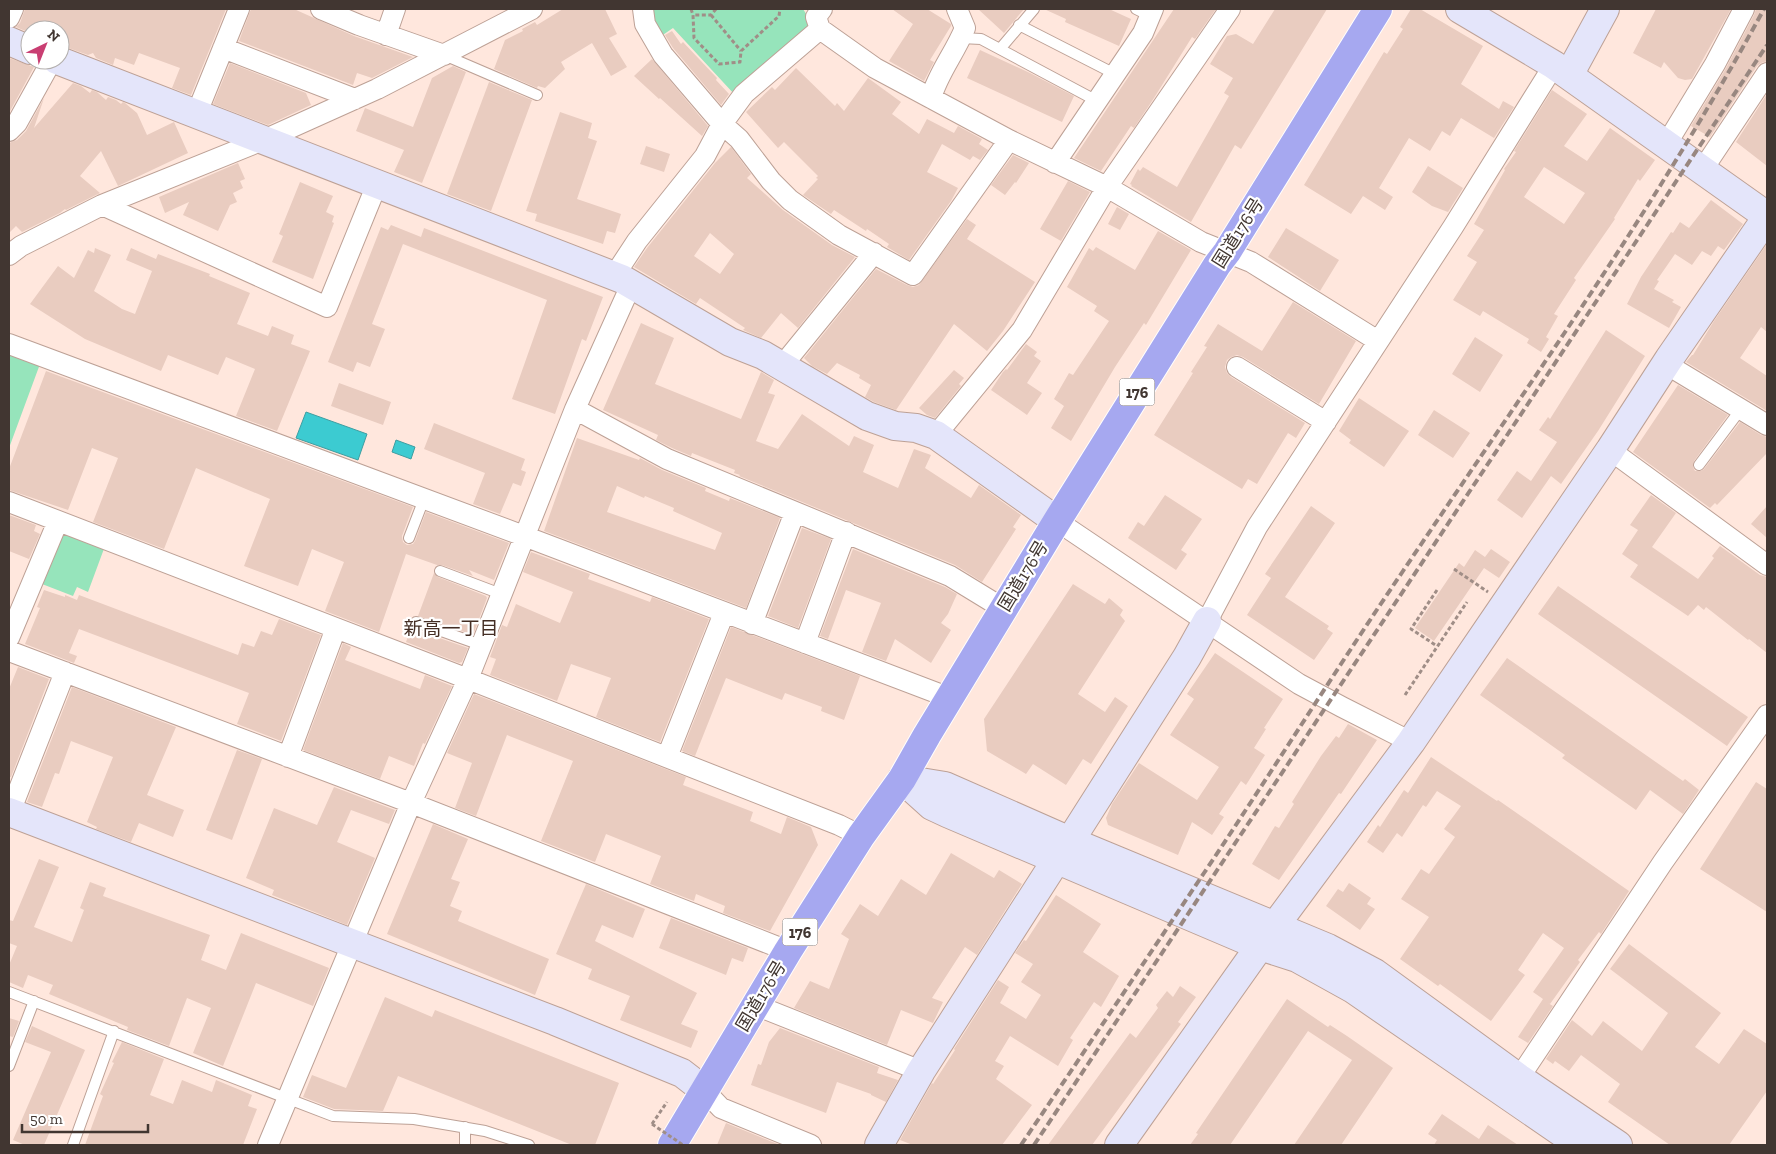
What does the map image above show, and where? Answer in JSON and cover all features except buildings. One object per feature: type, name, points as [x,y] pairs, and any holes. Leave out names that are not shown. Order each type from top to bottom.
[{"type":"highway","name":"国道176号","points":[[672,1145],[788,951],[902,778],[1057,520],[1378,9]]},
{"type":"street","points":[[9,18],[13,9]]},
{"type":"street","points":[[196,114],[239,9]]},
{"type":"street","points":[[321,9],[358,25],[444,55]]},
{"type":"street","points":[[386,35],[395,9]]},
{"type":"street","points":[[13,244],[355,99],[532,9]]},
{"type":"street","points":[[643,9],[645,24],[663,55],[722,124],[738,139],[771,182],[790,200],[839,235],[913,275],[1009,140]]},
{"type":"street","points":[[931,98],[936,81],[965,28],[957,9]]},
{"type":"street","points":[[936,435],[1022,330],[1107,187],[1230,9]]},
{"type":"street","points":[[1119,1145],[1268,936],[1411,742],[1610,450],[1666,364],[1766,222],[1703,169],[1667,143],[1562,70],[1460,9]]},
{"type":"street","points":[[879,1145],[921,1071],[1187,657],[1257,527],[1448,235],[1605,9]]},
{"type":"street","points":[[1667,143],[1715,64],[1744,9]]},
{"type":"street","points":[[1055,163],[1143,33],[1146,11]]},
{"type":"street","points":[[268,1145],[411,803],[468,679],[575,410],[637,241],[705,156],[722,124],[744,94],[817,16],[875,68],[1009,140],[1107,187],[1201,242],[1254,264],[1378,341]]},
{"type":"street","points":[[223,48],[355,99]]},
{"type":"street","points":[[70,65],[622,281],[730,342],[763,355],[867,416],[895,426],[916,428],[936,435],[1057,520],[1299,684],[1411,742]]},
{"type":"street","points":[[9,131],[17,123],[46,70]]},
{"type":"street","points":[[1703,169],[1767,73]]},
{"type":"street","points":[[102,205],[327,307],[377,184]]},
{"type":"street","points":[[782,366],[874,253]]},
{"type":"street","points":[[9,344],[524,536],[950,698]]},
{"type":"street","points":[[1666,364],[1767,425]]},
{"type":"street","points":[[1237,367],[1326,422]]},
{"type":"street","points":[[575,410],[667,459],[950,576],[1004,608]]},
{"type":"street","points":[[1610,450],[1767,565]]},
{"type":"street","points":[[9,502],[468,679],[839,825],[862,836]]},
{"type":"street","points":[[752,624],[794,512]]},
{"type":"street","points":[[9,638],[58,521]]},
{"type":"street","points":[[805,643],[846,532]]},
{"type":"street","points":[[667,757],[724,613]]},
{"type":"street","points":[[288,757],[336,628]]},
{"type":"street","points":[[9,651],[411,803],[788,951]]},
{"type":"street","points":[[65,672],[9,818],[349,951],[674,1085],[704,1090],[721,1108],[811,1145]]},
{"type":"street","points":[[1519,1078],[1664,862],[1767,716]]},
{"type":"street","points":[[902,778],[932,806],[1064,850],[1268,936],[1328,948],[1374,973],[1519,1078],[1618,1145]]},
{"type":"street","points":[[1268,936],[1297,958],[1353,988],[1580,1145]]},
{"type":"street","points":[[755,1005],[921,1071]]},
{"type":"lane","points":[[1000,49],[1019,24],[1034,9]]},
{"type":"lane","points":[[1019,24],[1115,74]]},
{"type":"lane","points":[[961,38],[981,39],[1097,101]]},
{"type":"lane","points":[[444,55],[537,95]]},
{"type":"lane","points":[[1700,465],[1741,409]]},
{"type":"lane","points":[[409,538],[424,499]]},
{"type":"lane","points":[[440,571],[501,594]]},
{"type":"lane","points":[[416,622],[480,645]]},
{"type":"lane","points":[[9,992],[333,1116],[414,1119],[485,1131],[529,1145]]},
{"type":"lane","points":[[9,1066],[34,1001]]},
{"type":"lane","points":[[73,1145],[114,1032]]},
{"type":"lane","points":[[465,1127],[465,1145]]},
{"type":"path","points":[[691,9],[694,38],[719,64],[740,62],[741,51],[779,16],[780,9]]},
{"type":"path","points":[[693,15],[711,14],[716,9]]},
{"type":"path","points":[[711,14],[741,51]]},
{"type":"path","points":[[1454,568],[1492,595]]},
{"type":"path","points":[[1437,590],[1411,629],[1437,646]]},
{"type":"path","points":[[1405,695],[1467,602]]},
{"type":"path","points":[[667,1102],[652,1124],[683,1145]]},
{"type":"green space","points":[[648,9],[803,9],[812,23],[735,95],[673,28],[657,39]]},
{"type":"green space","points":[[9,352],[40,364],[9,448]]},
{"type":"green space","points":[[67,531],[105,546],[88,592],[77,587],[73,596],[42,584],[60,536]]},
{"type":"water","points":[[306,412],[367,434],[358,460],[296,438]]},
{"type":"water","points":[[396,440],[415,447],[411,459],[392,452]]},
{"type":"railway","points":[[1021,1145],[1636,224],[1723,82],[1764,9]]},
{"type":"railway","points":[[1034,1145],[1767,45]]},
{"type":"district","name":"新高一丁目","points":[[451,628]]}]
